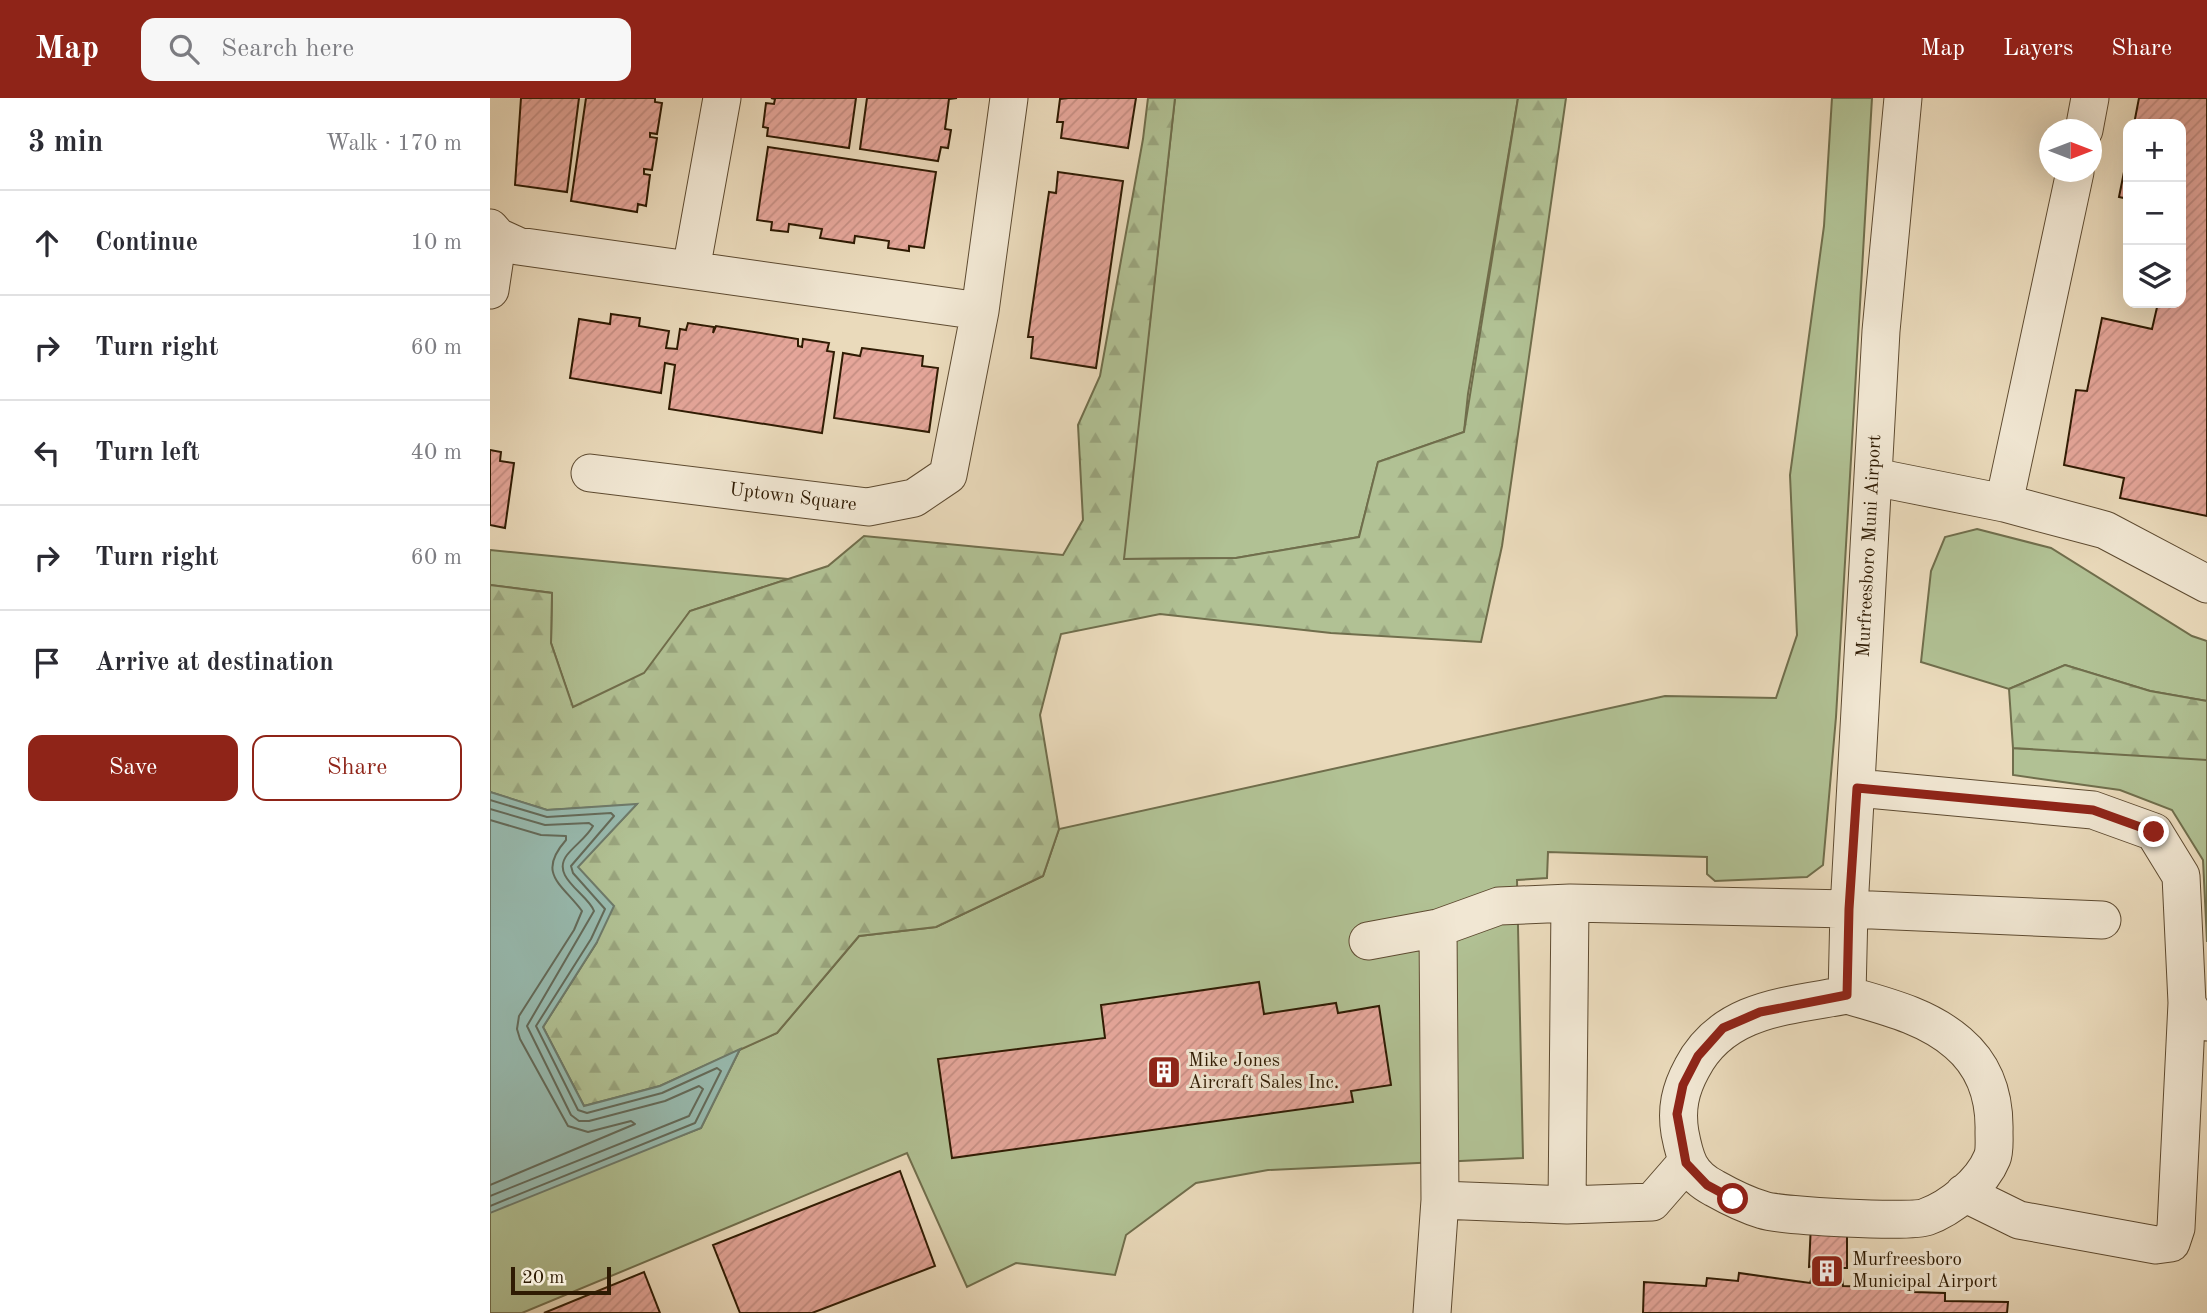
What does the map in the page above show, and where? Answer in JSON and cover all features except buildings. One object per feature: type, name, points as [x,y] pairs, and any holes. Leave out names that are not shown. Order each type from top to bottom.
[{"type":"street","points":[[691,270],[722,98]]},
{"type":"street","name":"Uptown Square","points":[[590,473],[868,507],[914,498],[948,475],[980,311],[1009,98]]},
{"type":"street","name":"Murfreesboro Muni Airport","points":[[1847,995],[1849,909],[1881,331],[1903,98]]},
{"type":"street","points":[[2086,119],[2090,98]]},
{"type":"street","points":[[2004,503],[2073,182]]},
{"type":"street","points":[[490,290],[494,233],[519,246],[980,311]]},
{"type":"street","points":[[1874,477],[2004,503],[2105,530],[2207,584]]},
{"type":"street","points":[[1857,788],[2093,810],[2154,832],[2181,876],[2197,1013],[2176,1228],[2171,1242],[2156,1245],[2019,1220],[1964,1193]]},
{"type":"street","points":[[1567,1205],[1570,903]]},
{"type":"street","points":[[1368,941],[1438,929],[1499,906],[1570,903],[1849,909],[2102,920]]},
{"type":"street","points":[[1432,1313],[1440,1200],[1438,929]]},
{"type":"street","points":[[1847,995],[1891,1008],[1938,1027],[1960,1044],[1983,1076],[1994,1110],[1993,1156],[1983,1176],[1964,1193],[1925,1218],[1765,1211],[1733,1199],[1707,1185],[1686,1163],[1677,1114],[1683,1085],[1698,1056],[1723,1028],[1760,1012],[1847,995]]},
{"type":"street","points":[[1440,1200],[1567,1205],[1652,1202],[1686,1163]]},
{"type":"green space","points":[[1148,98],[1175,98],[1124,559],[1236,558],[1359,537],[1378,462],[1464,432],[1518,98],[1566,98],[1502,546],[1481,642],[1331,633],[1160,614],[1061,634],[1040,715],[1059,829],[1043,876],[936,927],[859,936],[777,1033],[660,1086],[584,1106],[543,1027],[597,942],[577,867],[636,805],[547,810],[490,792],[490,585],[552,593],[551,643],[573,707],[644,673],[690,611],[828,566],[864,536],[1063,555],[1083,520],[1078,425],[1100,376]]},
{"type":"green space","points":[[1175,98],[1518,98],[1468,394],[1464,432],[1378,462],[1359,537],[1236,558],[1123,559]]},
{"type":"green space","points":[[1832,98],[1872,98],[1836,717],[1823,865],[1807,877],[1715,881],[1707,874],[1707,857],[1548,852],[1547,878],[1517,880],[1523,1158],[1268,1170],[1196,1183],[1126,1235],[1115,1275],[1016,1263],[967,1287],[907,1153],[522,1313],[490,1313],[490,1209],[701,1128],[740,1049],[777,1033],[859,936],[936,927],[1043,876],[1059,829],[1665,696],[1776,698],[1797,635],[1790,475],[1824,226]]},
{"type":"green space","points":[[1977,529],[2051,548],[2192,636],[2207,641],[2207,701],[2150,691],[2065,665],[2009,689],[1921,662],[1931,571],[1945,537]]},
{"type":"green space","points":[[490,550],[788,579],[690,611],[649,675],[573,708],[551,643],[552,593],[490,585]]},
{"type":"green space","points":[[2065,665],[2150,691],[2207,701],[2207,760],[2013,748],[2009,689]]},
{"type":"green space","points":[[2013,748],[2207,759],[2207,942],[2203,860],[2172,810],[2120,790],[2013,775]]},
{"type":"water","points":[[490,792],[547,810],[637,804],[578,867],[614,906],[597,942],[543,1027],[584,1106],[660,1086],[740,1049],[701,1128],[490,1213]]},
{"type":"place","name":"Mike Jones Aircraft Sales Inc.","points":[[1164,1072]]},
{"type":"place","name":"Murfreesboro Municipal Airport","points":[[1827,1271]]},
{"type":"route","points":[[1733,1199],[1707,1185],[1686,1163],[1677,1114],[1683,1085],[1698,1056],[1723,1028],[1760,1012],[1847,995],[1849,909],[1857,788],[2093,810],[2154,832]]}]
